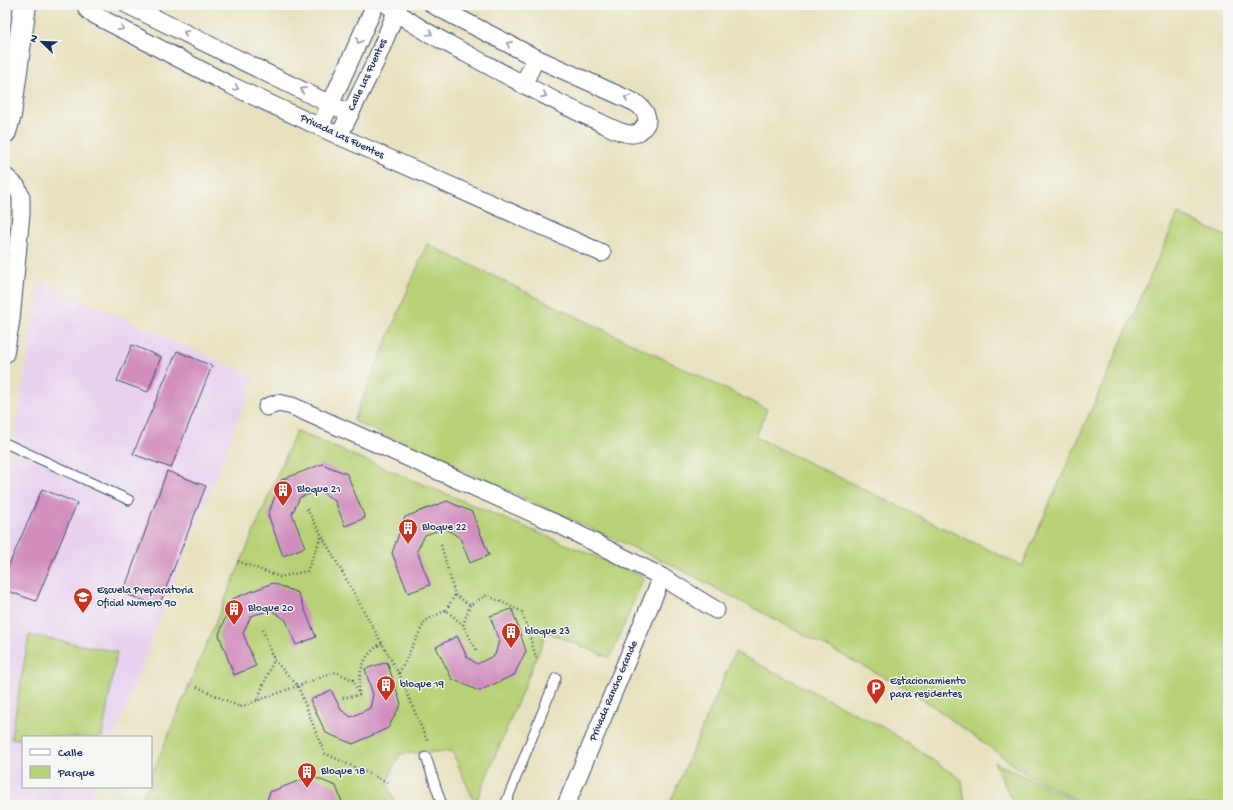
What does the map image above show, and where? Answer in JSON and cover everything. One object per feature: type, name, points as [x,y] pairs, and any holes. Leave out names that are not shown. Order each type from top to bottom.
[{"type":"street","points":[[5,132],[10,115],[25,5]]},
{"type":"street","points":[[128,5],[350,114]]},
{"type":"street","name":"Calle Las Fuentes","points":[[320,127],[374,5]]},
{"type":"street","points":[[395,8],[429,33],[523,85],[621,132],[636,134],[645,127],[647,117],[644,108],[636,103],[536,58],[433,5]]},
{"type":"street","name":"Privada Las Fuentes","points":[[87,7],[230,85],[339,136],[602,253]]},
{"type":"street","name":"Calle Las Fuentes","points":[[339,136],[350,114],[395,8]]},
{"type":"street","points":[[523,85],[536,58]]},
{"type":"street","points":[[5,176],[17,187],[21,197],[21,214],[11,320],[5,354]]},
{"type":"street","points":[[267,407],[278,403],[284,403],[326,420],[564,527],[662,577],[716,610]]},
{"type":"street","name":"Privada Rancho Grande","points":[[566,805],[662,577]]},
{"type":"lane","points":[[5,443],[129,500]]},
{"type":"lane","points":[[505,805],[556,678]]},
{"type":"lane","points":[[426,756],[442,805]]},
{"type":"path","points":[[307,509],[321,537],[399,674],[429,747]]},
{"type":"path","points":[[238,561],[280,577],[307,571],[321,537]]},
{"type":"path","points":[[399,674],[425,621],[446,610],[454,595],[441,545]]},
{"type":"path","points":[[454,595],[470,605]]},
{"type":"path","points":[[463,625],[470,605],[487,595],[522,612],[537,660]]},
{"type":"path","points":[[446,610],[463,625],[477,651]]},
{"type":"path","points":[[263,630],[274,660],[298,686],[324,754],[387,782]]},
{"type":"path","points":[[359,695],[359,674],[370,651],[382,643]]},
{"type":"path","points":[[257,701],[274,660]]},
{"type":"path","points":[[197,687],[240,707],[336,672],[354,680],[359,695]]},
{"type":"path","points":[[341,698],[359,695]]},
{"type":"shaded area","name":"Escuela Preparatoria Oficial Numero 90","points":[[40,281],[255,377],[114,736],[22,736],[22,788],[95,788],[88,805],[5,805],[5,492]]},
{"type":"green space","points":[[5,192],[13,197],[15,210],[5,321]]},
{"type":"green space","points":[[1178,214],[1228,237],[1228,805],[1087,805],[1028,775],[916,694],[674,566],[353,421],[427,244],[767,409],[756,437],[1022,566]]},
{"type":"green space","points":[[296,431],[644,577],[610,658],[547,632],[475,804],[452,751],[400,754],[387,782],[396,805],[139,805],[147,788],[152,788],[152,774]]},
{"type":"green space","points":[[29,635],[117,652],[102,736],[22,736],[22,740],[11,738]]},
{"type":"green space","points":[[735,652],[888,730],[962,780],[965,805],[669,805]]},
{"type":"green space","points":[[994,762],[1084,805],[1014,805]]},
{"type":"building","points":[[132,345],[161,357],[148,392],[117,381]]},
{"type":"building","points":[[177,351],[212,366],[171,468],[133,454]]},
{"type":"building","name":"Bloque 21","points":[[322,464],[347,474],[365,518],[345,526],[335,501],[320,491],[300,497],[292,514],[305,547],[283,556],[268,515],[281,480]]},
{"type":"building","points":[[167,471],[206,486],[159,606],[123,593]]},
{"type":"building","points":[[42,489],[77,503],[36,601],[5,590],[5,574]]},
{"type":"building","name":"Bloque 22","points":[[447,501],[472,512],[489,555],[470,563],[460,538],[445,528],[425,535],[417,551],[430,585],[408,593],[392,553],[405,517]]},
{"type":"building","name":"Bloque 20","points":[[273,583],[298,593],[316,637],[296,645],[286,620],[271,610],[251,616],[243,633],[256,666],[234,675],[219,635],[232,599]]},
{"type":"building","name":"bloque 23","points":[[512,609],[526,651],[514,675],[479,691],[452,679],[436,647],[457,636],[467,657],[477,664],[495,655],[499,641],[490,616]]},
{"type":"building","name":"bloque 19","points":[[387,662],[401,704],[388,728],[353,744],[326,733],[310,700],[331,690],[341,710],[351,717],[370,708],[373,695],[365,669]]},
{"type":"building","name":"Bloque 18","points":[[311,776],[336,786],[343,805],[313,805],[309,802],[301,805],[265,805],[270,792]]},
{"type":"place","name":"Bloque 21","points":[[283,507]]},
{"type":"place","name":"Bloque 22","points":[[408,545]]},
{"type":"place","name":"Escuela Preparatoria Oficial Numero 90","points":[[83,614]]},
{"type":"place","name":"Bloque 20","points":[[234,626]]},
{"type":"place","name":"bloque 23","points":[[511,649]]},
{"type":"place","name":"bloque 19","points":[[386,702]]},
{"type":"place","name":"Estacionamiento para residentes","points":[[876,705]]},
{"type":"place","name":"Bloque 18","points":[[307,789]]}]
